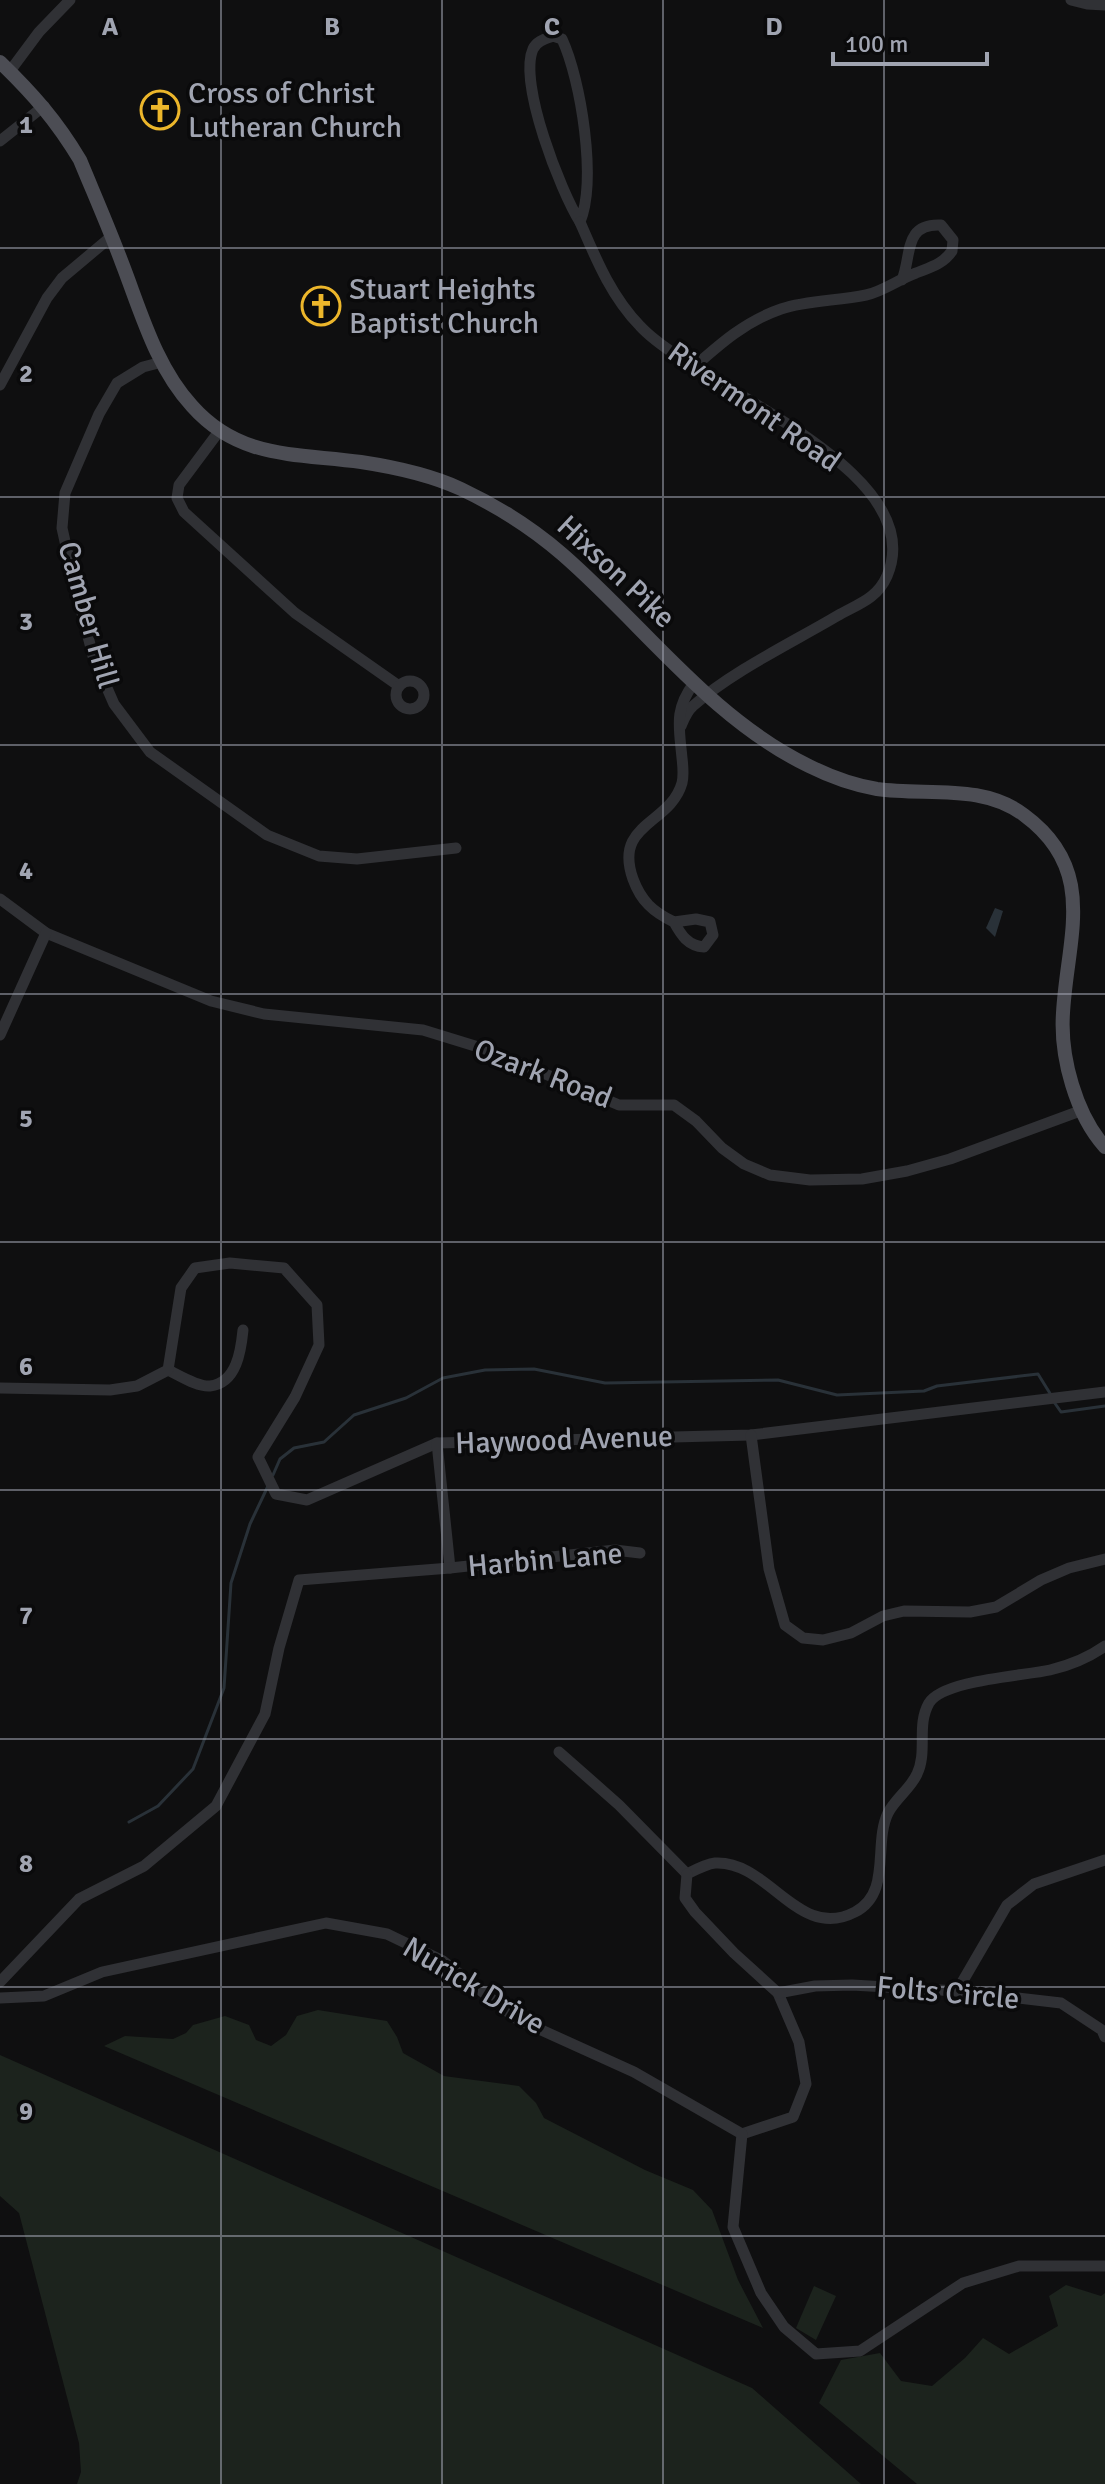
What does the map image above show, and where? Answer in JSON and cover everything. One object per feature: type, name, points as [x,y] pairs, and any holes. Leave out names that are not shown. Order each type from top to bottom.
[{"type":"main road","name":"Hixson Pike","points":[[5,67],[44,106],[80,160],[170,378],[193,408],[220,430],[252,446],[283,455],[361,462],[435,479],[459,488],[527,527],[561,553],[708,696],[736,721],[772,746],[851,784],[879,789],[965,792],[1000,802],[1023,813],[1038,827],[1064,860],[1073,891],[1072,947],[1062,1015],[1065,1048],[1080,1111],[1105,1147]]},
{"type":"street","points":[[5,67],[70,0]]},
{"type":"street","points":[[1071,0],[1105,5]]},
{"type":"street","name":"Rivermont Road","points":[[580,222],[586,206],[586,150],[579,91],[572,61],[562,39],[553,36],[538,42],[532,52],[531,72],[539,128],[570,205],[606,281],[641,328],[694,367],[823,447],[885,513],[894,556],[879,593],[739,673],[690,709],[681,726]]},
{"type":"street","points":[[0,141],[44,106]]},
{"type":"street","points":[[694,367],[739,328],[783,308],[867,295],[902,280],[947,258],[952,251],[953,240],[941,225],[919,230],[911,239],[902,280]]},
{"type":"street","points":[[0,385],[47,298],[62,278],[112,236]]},
{"type":"street","name":"Camber Hill","points":[[162,362],[143,367],[117,383],[99,414],[65,493],[62,528],[74,582],[93,656],[114,704],[150,752],[267,835],[319,856],[357,859],[456,848]]},
{"type":"street","points":[[220,430],[179,485],[177,498],[184,512],[295,613],[399,686]]},
{"type":"street","points":[[674,922],[643,901],[628,864],[630,845],[637,833],[664,809],[681,786],[683,770],[679,710],[694,683]]},
{"type":"street","name":"Ozark Road","points":[[0,899],[46,933],[211,1001],[264,1014],[423,1030],[488,1050],[619,1105],[674,1105],[696,1121],[722,1148],[744,1164],[770,1175],[810,1180],[862,1179],[907,1171],[950,1159],[1080,1111]]},
{"type":"street","points":[[0,1035],[46,933]]},
{"type":"street","name":"Haywood Avenue","points":[[168,1370],[181,1288],[195,1268],[230,1263],[284,1268],[317,1305],[319,1345],[295,1397],[258,1457],[276,1494],[307,1500],[437,1443],[751,1435],[1105,1392]]},
{"type":"street","points":[[0,1388],[110,1390],[137,1386],[168,1370],[211,1386],[227,1378],[241,1357],[243,1330]]},
{"type":"street","points":[[751,1435],[769,1569],[785,1625],[803,1638],[823,1640],[851,1633],[883,1616],[904,1611],[970,1612],[996,1607],[1041,1580],[1069,1568],[1105,1559]]},
{"type":"street","points":[[437,1443],[450,1568]]},
{"type":"street","name":"Harbin Lane","points":[[0,1982],[79,1899],[144,1866],[216,1806],[265,1714],[279,1648],[299,1580],[615,1550],[640,1553]]},
{"type":"street","points":[[687,1874],[713,1863],[733,1865],[765,1883],[809,1916],[834,1920],[858,1912],[877,1889],[888,1814],[917,1774],[922,1754],[921,1721],[931,1699],[962,1684],[1051,1670],[1085,1659],[1105,1646]]},
{"type":"street","points":[[559,1752],[619,1805],[687,1874],[685,1898],[695,1912],[778,1993],[799,2042],[806,2084],[793,2117],[742,2134],[733,2227],[761,2293],[784,2327],[816,2354],[860,2351],[911,2315],[974,2279],[1019,2266],[1105,2266]]},
{"type":"street","points":[[957,1991],[1007,1905],[1034,1884],[1105,1860]]},
{"type":"street","name":"Nurick Drive","points":[[0,1998],[44,1996],[102,1972],[326,1923],[356,1928],[387,1934],[443,1961],[517,2019],[634,2072],[742,2134]]},
{"type":"street","name":"Folts Circle","points":[[778,1993],[815,1986],[852,1985],[957,1991],[1061,2003],[1102,2030],[1105,2037]]},
{"type":"shaded area","points":[[995,908],[1003,911],[995,937],[986,928]]},
{"type":"shaded area","points":[[318,2010],[387,2021],[403,2053],[444,2076],[519,2086],[536,2103],[544,2118],[645,2170],[693,2190],[712,2210],[738,2280],[763,2328],[104,2046],[125,2036],[173,2039],[186,2033],[193,2025],[225,2016],[249,2025],[256,2040],[271,2046],[286,2035],[297,2016]]},
{"type":"shaded area","points":[[0,2055],[752,2388],[861,2484],[77,2484],[81,2472],[79,2443],[19,2213],[0,2196]]},
{"type":"shaded area","points":[[1066,2285],[1101,2296],[1105,2293],[1105,2484],[917,2484],[819,2403],[841,2360],[880,2353],[901,2381],[932,2386],[983,2338],[1009,2354],[1058,2326],[1049,2296]]},
{"type":"shaded area","points":[[814,2286],[836,2296],[816,2340],[796,2328]]},
{"type":"waterway","points":[[273,1475],[280,1459],[294,1448],[324,1442],[354,1415],[406,1398],[443,1378],[485,1370],[534,1369],[605,1383],[778,1380],[837,1395],[924,1391],[937,1386],[1038,1374],[1051,1395]]},
{"type":"waterway","points":[[1054,1402],[1061,1412],[1105,1406]]},
{"type":"waterway","points":[[129,1822],[158,1806],[193,1769],[224,1688],[231,1583],[250,1524],[268,1486]]},
{"type":"place","name":"Cross of Christ Lutheran Church","points":[[160,110]]},
{"type":"place","name":"Stuart Heights Baptist Church","points":[[321,306]]}]
